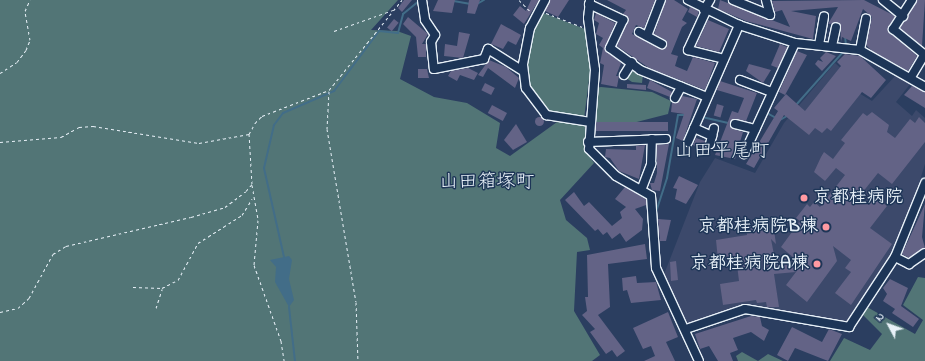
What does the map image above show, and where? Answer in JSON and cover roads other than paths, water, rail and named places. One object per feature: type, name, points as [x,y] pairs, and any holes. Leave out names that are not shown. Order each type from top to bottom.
[{"type":"street","points":[[422,0],[425,20],[435,35],[431,42],[434,69],[484,59],[488,49],[523,71]]},
{"type":"street","points":[[545,0],[530,28],[523,71],[526,88],[544,113],[590,122]]},
{"type":"street","points":[[647,36],[661,0]]},
{"type":"street","points":[[688,0],[705,10],[739,25],[795,44],[832,46],[860,50],[925,87]]},
{"type":"street","points":[[710,0],[688,50],[724,59]]},
{"type":"street","points":[[733,0],[770,15],[766,0]]},
{"type":"street","points":[[883,0],[903,16]]},
{"type":"street","points":[[911,78],[925,55],[892,29],[903,16],[912,0]]},
{"type":"street","points":[[700,361],[656,268],[653,203],[642,188],[616,176],[596,158],[588,142],[595,70],[589,28],[589,2],[623,20],[610,48],[632,62],[640,70],[707,98]]},
{"type":"street","points":[[819,45],[824,16]]},
{"type":"street","points":[[860,50],[866,19]]},
{"type":"street","points":[[688,142],[739,25]]},
{"type":"street","points":[[832,46],[836,27]]},
{"type":"street","points":[[639,32],[662,44]]},
{"type":"street","points":[[744,154],[771,92],[795,44]]},
{"type":"street","points":[[624,74],[632,62]]},
{"type":"street","points":[[740,80],[771,92]]},
{"type":"street","points":[[675,98],[681,87]]},
{"type":"street","points":[[735,124],[755,129]]},
{"type":"street","points":[[694,128],[712,136]]},
{"type":"street","points":[[642,188],[651,164],[652,139]]},
{"type":"street","points":[[588,142],[666,139]]},
{"type":"street","points":[[686,329],[745,309],[849,327],[895,257],[924,195],[925,182]]},
{"type":"street","points":[[895,257],[909,264],[925,253]]},
{"type":"waterway","points":[[448,0],[471,4]]},
{"type":"waterway","points":[[477,4],[484,0]]},
{"type":"waterway","points":[[284,257],[264,168],[274,125],[283,113],[334,91],[379,31],[398,33],[403,14],[419,1]]},
{"type":"waterway","points":[[845,36],[846,46]]},
{"type":"waterway","points":[[796,105],[844,51]]},
{"type":"waterway","points":[[767,113],[776,118]]},
{"type":"waterway","points":[[656,212],[667,178],[678,115],[685,115]]},
{"type":"waterway","points":[[780,120],[787,116]]},
{"type":"waterway","points":[[702,117],[729,123]]},
{"type":"waterway","points":[[289,307],[295,361]]},
{"type":"place","name":"京都桂病院","points":[[804,198]]},
{"type":"place","name":"京都桂病院B棟","points":[[826,227]]},
{"type":"place","name":"京都桂病院A棟","points":[[817,264]]},
{"type":"district","name":"山田平尾町","points":[[722,152]]},
{"type":"district","name":"山田箱塚町","points":[[487,183]]}]
